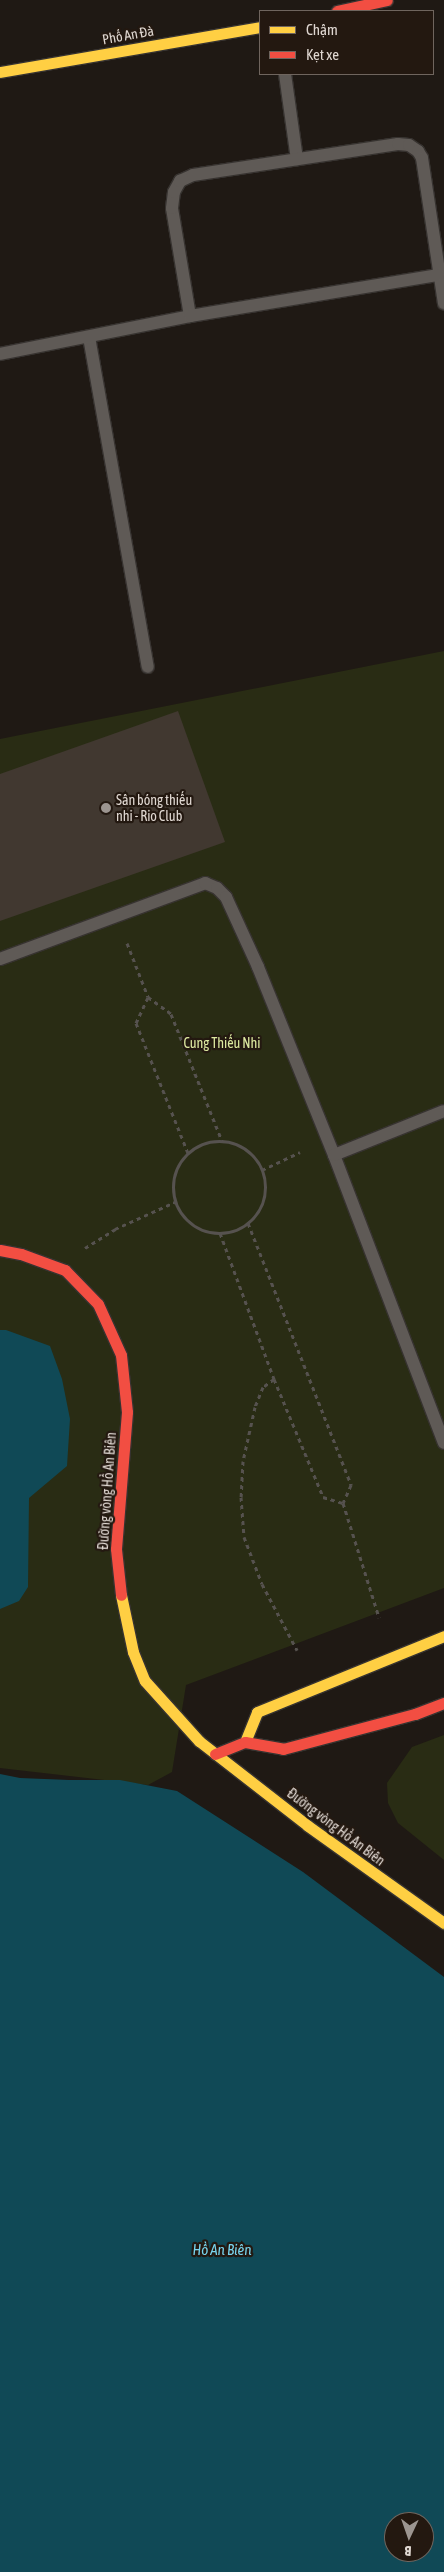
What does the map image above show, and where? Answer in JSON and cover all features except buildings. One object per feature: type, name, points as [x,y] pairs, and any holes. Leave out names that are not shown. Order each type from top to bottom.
[{"type":"street","points":[[341,10],[387,0]]},
{"type":"street","name":"Phố An Đà","points":[[0,72],[259,27]]},
{"type":"street","name":"Đường vòng Hồ An Biên","points":[[0,1250],[21,1254],[65,1270],[98,1304],[121,1355],[126,1412],[116,1549],[121,1595],[133,1652],[145,1681],[199,1741],[215,1754],[308,1826],[444,1923]]},
{"type":"street","points":[[245,1742],[257,1712],[393,1654],[444,1636]]},
{"type":"street","points":[[215,1754],[245,1742],[283,1749],[415,1714],[444,1703]]},
{"type":"lane","points":[[285,75],[297,159]]},
{"type":"lane","points":[[190,316],[172,208],[174,192],[180,181],[193,175],[398,144],[410,145],[418,151],[422,158],[444,303]]},
{"type":"lane","points":[[0,354],[190,316],[440,274]]},
{"type":"lane","points":[[90,337],[148,667]]},
{"type":"lane","points":[[0,959],[205,883],[217,888],[226,897],[238,921],[334,1156],[444,1443]]},
{"type":"lane","points":[[334,1156],[444,1111]]},
{"type":"path","points":[[127,943],[148,998],[171,1014],[222,1142]]},
{"type":"path","points":[[148,998],[136,1023],[188,1153]]},
{"type":"path","points":[[222,1142],[244,1148],[262,1170],[265,1184],[264,1198],[258,1212],[248,1223],[236,1230],[220,1233],[204,1231],[190,1224],[180,1212],[175,1202],[173,1181],[178,1166],[188,1153],[201,1144],[222,1142]]},
{"type":"path","points":[[262,1170],[300,1152]]},
{"type":"path","points":[[81,1251],[115,1229],[175,1202]]},
{"type":"path","points":[[248,1223],[352,1485],[343,1503],[379,1617]]},
{"type":"path","points":[[220,1233],[274,1379],[323,1497],[343,1503]]},
{"type":"path","points":[[274,1379],[263,1387],[255,1407],[243,1462],[241,1497],[244,1537],[262,1584],[297,1650]]},
{"type":"green space","name":"Cung Thiếu Nhi","points":[[444,651],[444,1588],[186,1685],[172,1772],[148,1785],[0,1768],[0,739]]},
{"type":"green space","points":[[444,1735],[444,1860],[398,1823],[388,1803],[387,1783],[412,1747]]},
{"type":"water","points":[[0,1330],[6,1330],[50,1346],[62,1379],[70,1419],[67,1466],[29,1498],[28,1587],[19,1601],[0,1609]]},
{"type":"water","name":"Hồ An Biên","points":[[0,1774],[20,1778],[120,1780],[177,1791],[303,1872],[444,1977],[444,2572],[0,2572]]},
{"type":"traffic: slow","points":[[0,72],[259,27]]},
{"type":"traffic: slow","points":[[121,1595],[133,1652],[145,1681],[199,1741],[308,1826],[444,1923]]},
{"type":"traffic: slow","points":[[245,1742],[257,1712],[444,1636]]},
{"type":"traffic: jam","points":[[342,10],[387,0]]},
{"type":"traffic: jam","points":[[0,1250],[21,1254],[65,1270],[98,1304],[121,1355],[127,1412],[116,1549],[121,1595]]},
{"type":"traffic: jam","points":[[215,1754],[245,1742],[283,1749],[415,1714],[444,1703]]},
{"type":"place","name":"Sân bóng thiếu nhi - Rio Club","points":[[106,808]]}]
